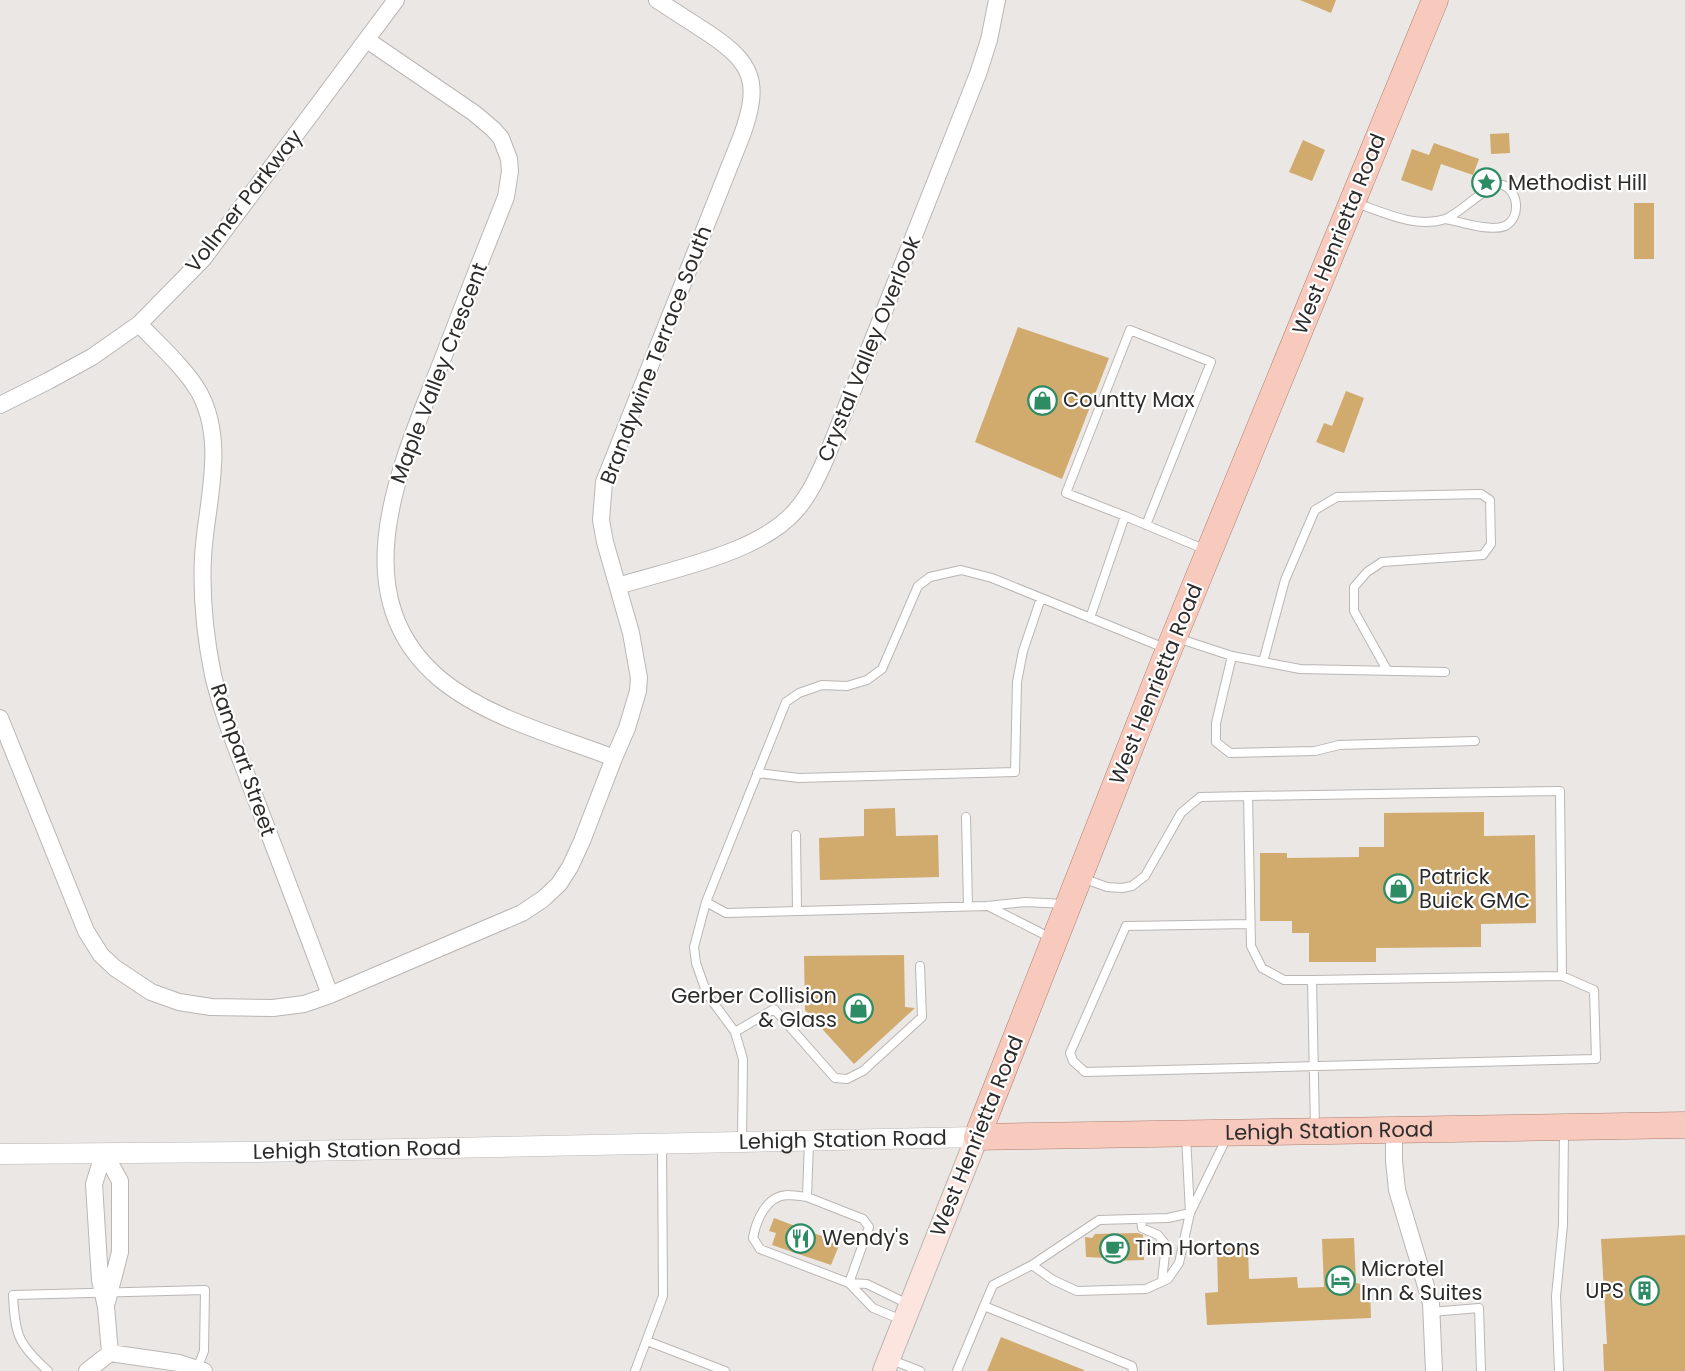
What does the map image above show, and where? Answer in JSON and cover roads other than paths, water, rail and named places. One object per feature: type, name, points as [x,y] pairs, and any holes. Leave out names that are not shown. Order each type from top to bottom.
[{"type":"main road","name":"West Henrietta Road","points":[[886,1365],[1171,644],[1435,0]]},
{"type":"main road","name":"Lehigh Station Road","points":[[977,1137],[1685,1125]]},
{"type":"street","name":"Vollmer Parkway","points":[[0,405],[92,357],[139,324],[210,251],[396,0]]},
{"type":"street","name":"Brandywine Terrace South","points":[[0,718],[86,931],[101,955],[115,968],[151,992],[179,1002],[211,1007],[273,1008],[304,1004],[522,913],[543,899],[559,884],[582,841],[627,728],[638,691],[639,678],[631,633],[601,520],[604,482],[742,135],[751,104],[752,89],[748,72],[740,57],[657,0]]},
{"type":"street","name":"Crystal Valley Overlook","points":[[618,586],[735,551],[759,540],[796,510],[811,489],[826,458],[978,74],[989,40],[997,0]]},
{"type":"street","name":"Maple Valley Crescent","points":[[367,40],[474,112],[493,129],[505,148],[510,171],[506,197],[397,478],[385,549],[387,582],[393,609],[404,635],[420,658],[439,678],[460,694],[509,718],[614,758]]},
{"type":"street","name":"Rampart Street","points":[[139,324],[198,391],[208,414],[214,442],[213,475],[203,555],[202,584],[205,622],[214,676],[231,732],[330,995]]},
{"type":"street","points":[[1394,1130],[1396,1190],[1431,1303],[1434,1371]]},
{"type":"street","name":"Lehigh Station Road","points":[[0,1155],[104,1152],[261,1152],[977,1137]]},
{"type":"street","points":[[104,1152],[94,1184],[96,1235],[106,1297],[110,1353]]},
{"type":"street","points":[[104,1152],[120,1181],[120,1252],[106,1297]]},
{"type":"street","points":[[87,1371],[110,1353],[179,1363],[200,1370]]},
{"type":"lane","points":[[1352,202],[1394,216],[1430,222],[1446,219],[1459,212],[1492,186],[1500,184],[1505,186],[1514,195],[1517,211],[1513,219],[1505,226],[1484,227],[1446,219]]},
{"type":"lane","points":[[1146,525],[1211,362],[1130,330],[1066,493],[1209,552]]},
{"type":"lane","points":[[1263,662],[1285,580],[1315,510],[1337,497],[1481,494],[1490,500],[1491,544],[1483,555],[1382,562],[1367,572],[1354,587],[1354,611],[1387,670]]},
{"type":"lane","points":[[1090,618],[1125,516]]},
{"type":"lane","points":[[742,1142],[743,1059],[735,1032],[707,994],[696,963],[694,947],[706,902],[786,702],[799,693],[822,685],[847,686],[867,680],[882,669],[918,586],[930,577],[961,570],[992,578],[1090,618],[1171,644],[1232,657],[1300,669],[1445,672]]},
{"type":"lane","points":[[757,773],[799,778],[1015,772],[1017,682],[1023,651],[1041,598]]},
{"type":"lane","points":[[1232,657],[1216,723],[1216,742],[1230,753],[1315,751],[1340,745],[1475,741]]},
{"type":"lane","points":[[1079,877],[1107,887],[1132,886],[1145,876],[1181,813],[1200,797],[1560,791],[1562,976]]},
{"type":"lane","points":[[1248,796],[1251,946],[1262,969],[1284,980],[1562,976],[1594,990],[1596,1059],[1085,1072],[1073,1061],[1070,1053],[1126,926],[1250,924]]},
{"type":"lane","points":[[966,817],[968,906]]},
{"type":"lane","points":[[796,835],[797,911]]},
{"type":"lane","points":[[706,902],[726,913],[987,906],[1025,902],[1069,904]]},
{"type":"lane","points":[[987,906],[1055,939]]},
{"type":"lane","points":[[735,1032],[774,1009],[835,1078],[847,1078],[864,1071],[922,1017],[920,966]]},
{"type":"lane","points":[[1312,980],[1315,1131]]},
{"type":"lane","points":[[1559,1371],[1556,1296],[1563,1225],[1564,1127]]},
{"type":"lane","points":[[1032,1265],[1053,1280],[1077,1291],[1146,1289],[1168,1279],[1179,1263],[1190,1213],[1229,1133]]},
{"type":"lane","points":[[1186,1134],[1190,1213]]},
{"type":"lane","points":[[807,1197],[809,1141]]},
{"type":"lane","points":[[635,1371],[663,1296],[662,1144]]},
{"type":"lane","points":[[849,1283],[869,1227],[863,1219],[807,1197],[788,1195],[770,1202],[754,1231],[753,1238],[760,1250],[849,1283],[867,1284],[907,1313]]},
{"type":"lane","points":[[957,1371],[993,1285],[1032,1265],[1099,1220],[1168,1218],[1190,1213]]},
{"type":"lane","points":[[1141,1219],[1142,1228],[1158,1235],[1166,1245],[1162,1281]]},
{"type":"lane","points":[[849,1283],[873,1308],[907,1313]]},
{"type":"lane","points":[[48,1371],[28,1353],[14,1325],[13,1295],[106,1297],[205,1290],[204,1351],[200,1370]]},
{"type":"lane","points":[[984,1306],[1132,1366],[1133,1371]]},
{"type":"lane","points":[[1431,1311],[1479,1308],[1481,1371]]},
{"type":"lane","points":[[647,1341],[725,1371]]},
{"type":"lane","points":[[886,1365],[920,1371]]},
{"type":"place","name":"Methodist Hill","points":[[1487,183]]},
{"type":"place","name":"Countty Max","points":[[1042,400]]},
{"type":"place","name":"Patrick Buick GMC","points":[[1398,889]]},
{"type":"place","name":"Gerber Collision & Glass","points":[[858,1008]]},
{"type":"place","name":"Wendy's","points":[[801,1238]]},
{"type":"place","name":"Tim Hortons","points":[[1114,1248]]},
{"type":"place","name":"Microtel Inn & Suites","points":[[1340,1281]]},
{"type":"place","name":"UPS","points":[[1645,1291]]}]
